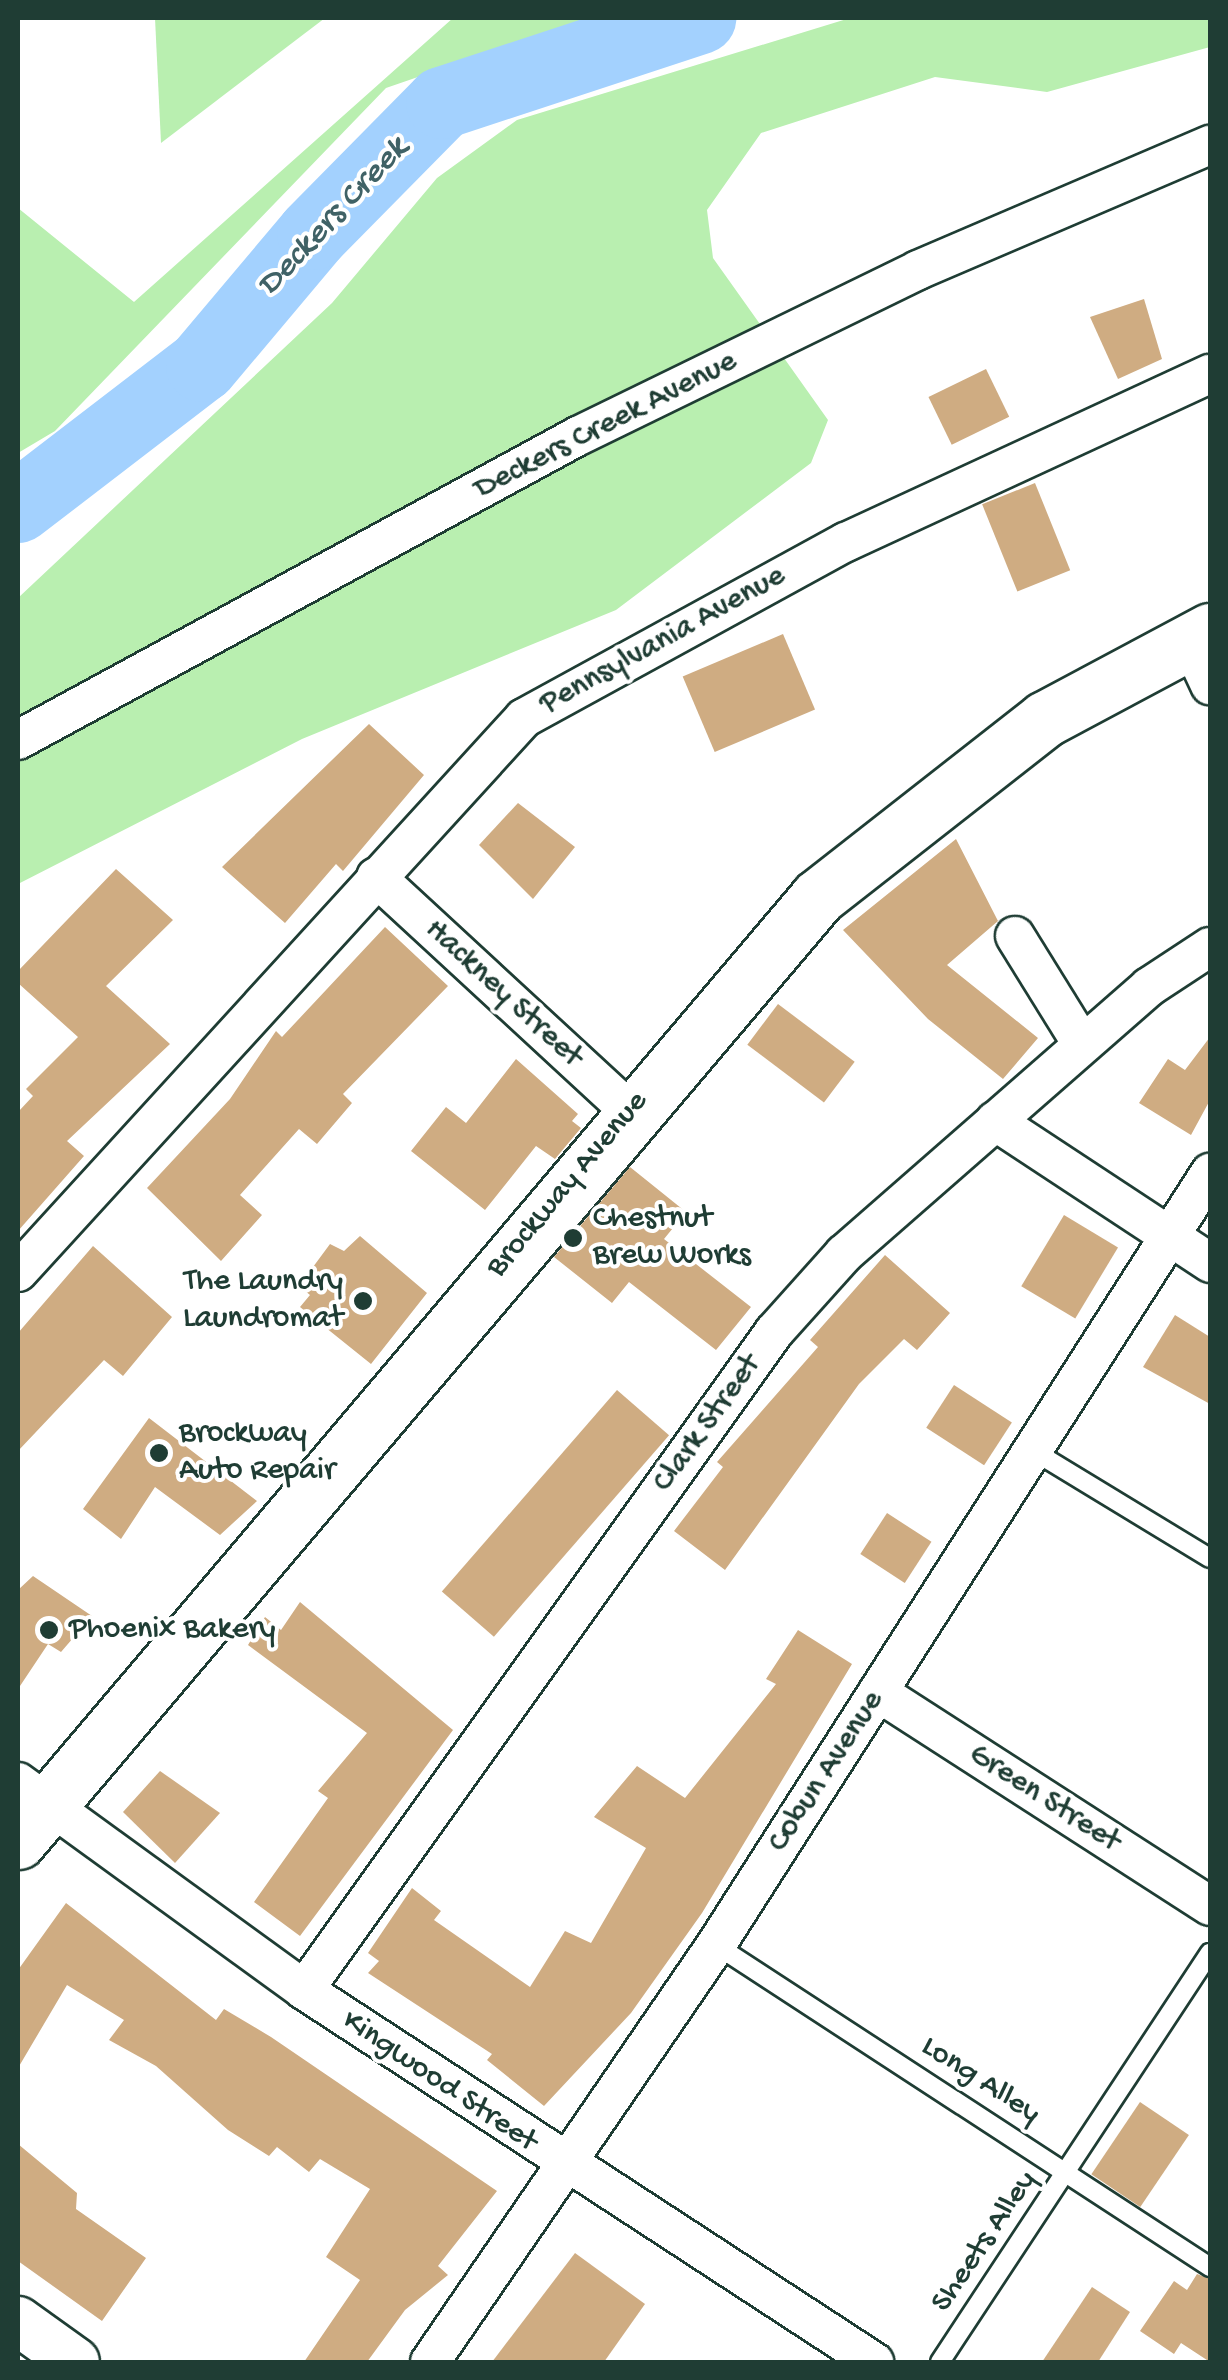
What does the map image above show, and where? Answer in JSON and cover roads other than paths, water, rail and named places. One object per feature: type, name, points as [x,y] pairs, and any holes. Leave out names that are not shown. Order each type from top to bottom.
[{"type":"main road","name":"Brockway Avenue","points":[[27,1809],[818,897],[1044,719],[1204,652]]},
{"type":"street","name":"Deckers Creek Avenue","points":[[18,740],[578,436],[918,270],[1210,144]]},
{"type":"street","name":"Pennsylvania Avenue","points":[[18,1272],[511,730],[588,678],[846,542],[1210,374]]},
{"type":"street","name":"Hackney Street","points":[[376,876],[630,1111]]},
{"type":"street","points":[[1015,936],[1082,1044]]},
{"type":"street","name":"Clark Street","points":[[304,1990],[774,1332],[844,1254],[995,1120],[1082,1044],[1210,947]]},
{"type":"street","points":[[995,1120],[1210,1263]]},
{"type":"street","name":"Cobun Avenue","points":[[430,2362],[716,1945],[1037,1452],[1210,1173]]},
{"type":"street","name":"Green Street","points":[[878,1692],[1210,1906]]},
{"type":"street","name":"Kingwood Street","points":[[27,1809],[564,2165],[874,2362]]},
{"type":"street","points":[[18,2321],[76,2362]]},
{"type":"lane","points":[[1037,1452],[1210,1558]]},
{"type":"lane","name":"Long Alley","points":[[716,1945],[1210,2267]]},
{"type":"lane","name":"Sheets Alley","points":[[940,2362],[1210,1952]]},
{"type":"waterway","name":"Deckers Creek","points":[[18,507],[202,366],[313,234],[442,103],[700,18]]},
{"type":"place","name":"Chestnut Brew Works","points":[[573,1238]]},
{"type":"place","name":"The Laundry Laundromat","points":[[363,1301]]},
{"type":"place","name":"Brockway Auto Repair","points":[[159,1453]]},
{"type":"place","name":"Phoenix Bakery","points":[[49,1630]]}]
